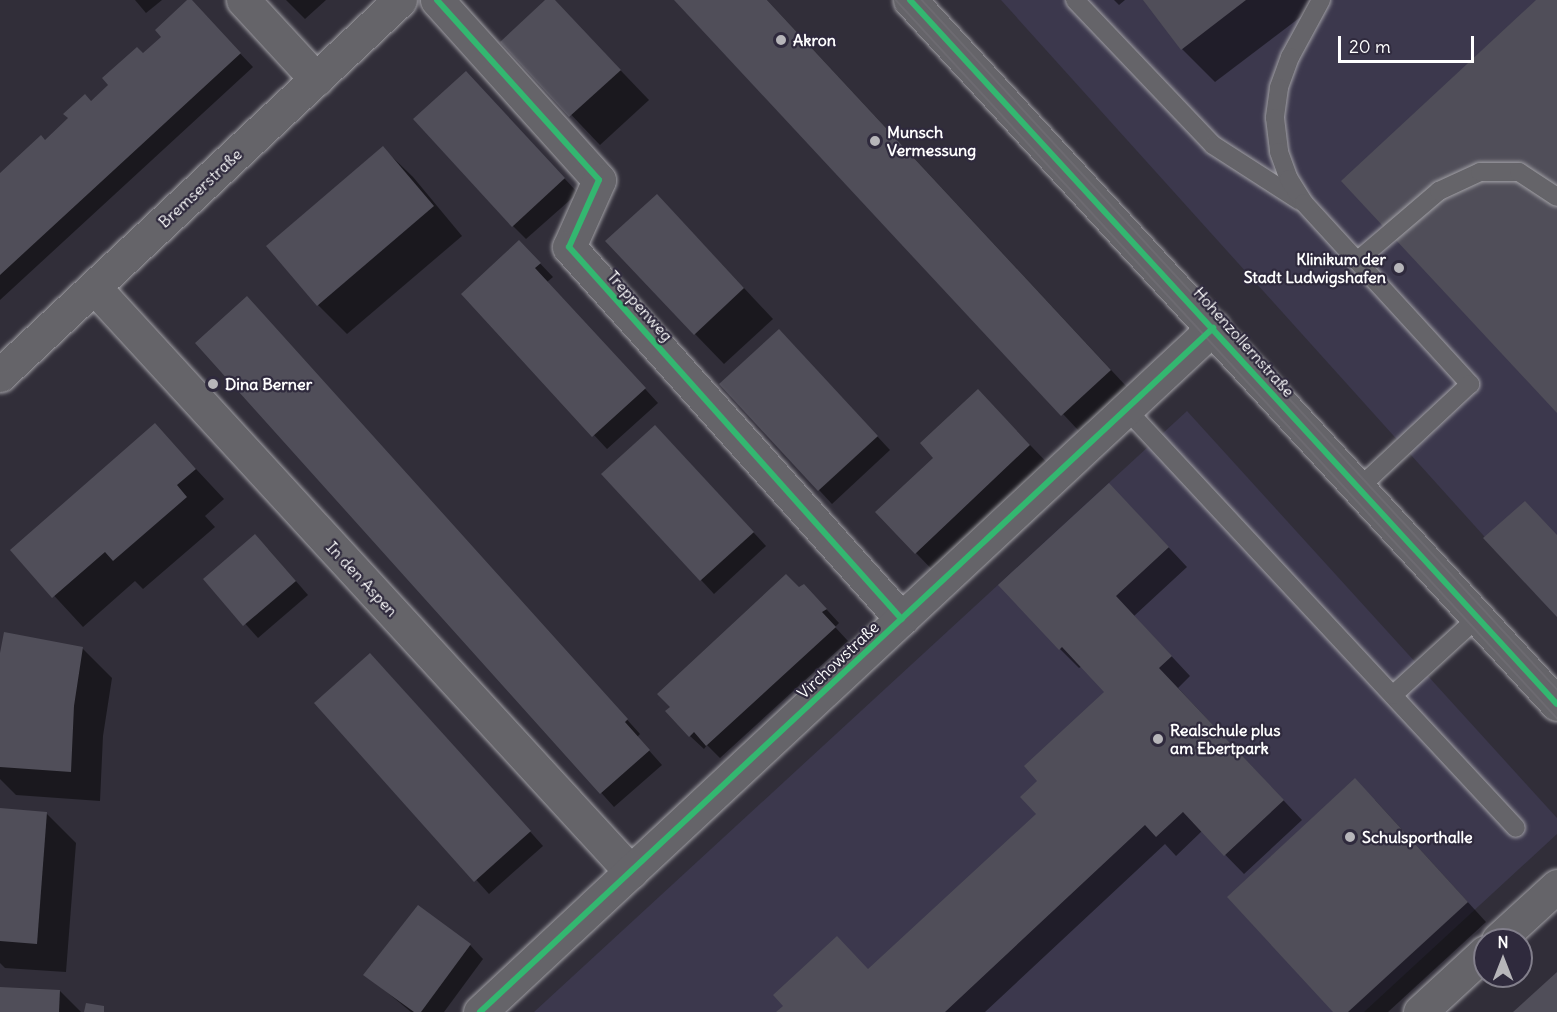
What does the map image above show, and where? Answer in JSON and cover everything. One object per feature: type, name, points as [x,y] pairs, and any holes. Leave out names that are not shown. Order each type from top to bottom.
[{"type":"street","points":[[243,0],[316,79]]},
{"type":"street","name":"Bremserstraße","points":[[2,369],[94,287],[400,0]]},
{"type":"street","name":"Treppenweg","points":[[436,0],[599,180],[569,247],[902,619]]},
{"type":"street","name":"Hohenzollernstraße","points":[[910,0],[1557,704]]},
{"type":"street","name":"In den Aspen","points":[[94,287],[631,872]]},
{"type":"street","name":"Virchowstraße","points":[[480,1012],[1213,328]]},
{"type":"street","points":[[1511,928],[1557,886]]},
{"type":"street","points":[[1420,1012],[1473,963]]},
{"type":"lane","points":[[1075,0],[1213,145],[1304,203]]},
{"type":"lane","points":[[1321,0],[1290,57],[1279,88],[1275,118],[1279,152],[1289,179],[1304,203],[1470,384],[1359,488]]},
{"type":"lane","points":[[1357,261],[1439,191],[1480,172],[1519,172],[1557,197]]},
{"type":"lane","points":[[1126,409],[1516,828]]},
{"type":"lane","points":[[1393,695],[1478,617]]},
{"type":"shaded area","name":"Klinikum der Stadt Ludwigshafen","points":[[1001,0],[1557,0],[1557,616],[1483,535]]},
{"type":"shaded area","name":"Realschule plus am Ebertpark","points":[[1187,411],[1557,818],[1557,834],[1364,1012],[534,1012]]},
{"type":"building","points":[[187,0],[192,0],[241,53],[0,275],[0,173],[41,135],[45,140],[68,118],[63,114],[85,94],[91,101],[108,85],[102,78],[137,47],[143,53],[161,37],[155,30]]},
{"type":"building","points":[[545,0],[555,0],[621,70],[569,117],[500,42]]},
{"type":"building","points":[[674,0],[767,0],[1111,370],[1061,416]]},
{"type":"building","points":[[1143,0],[1246,0],[1181,50]]},
{"type":"building","points":[[1536,0],[1557,0],[1557,413],[1341,181]]},
{"type":"building","points":[[466,71],[565,178],[512,227],[413,119]]},
{"type":"building","points":[[383,146],[434,206],[317,306],[266,246]]},
{"type":"building","points":[[657,194],[744,288],[694,335],[605,241]]},
{"type":"building","points":[[519,240],[541,263],[535,268],[646,388],[592,437],[461,294]]},
{"type":"building","points":[[247,296],[628,719],[625,722],[650,750],[600,794],[195,343]]},
{"type":"building","points":[[779,329],[878,436],[818,491],[719,384]]},
{"type":"building","points":[[978,389],[1030,445],[915,554],[875,512],[933,458],[920,443]]},
{"type":"building","points":[[155,423],[196,469],[177,485],[187,497],[113,561],[105,552],[52,598],[10,550]]},
{"type":"building","points":[[655,425],[754,532],[700,581],[601,474]]},
{"type":"building","name":"Realschule plus am Ebertpark","points":[[1109,483],[1169,547],[1116,596],[1172,656],[1159,668],[1284,800],[1224,856],[1183,812],[1156,837],[1145,825],[945,1012],[776,1012],[783,1006],[773,995],[837,936],[868,969],[1036,814],[1020,797],[1037,781],[1024,766],[1104,692],[1062,647],[1059,650],[998,585]]},
{"type":"building","points":[[1525,501],[1557,535],[1557,617],[1483,538]]},
{"type":"building","points":[[255,534],[296,581],[243,626],[203,579]]},
{"type":"building","points":[[786,574],[799,587],[804,584],[827,609],[822,612],[836,627],[706,746],[694,732],[689,737],[665,711],[670,707],[657,694]]},
{"type":"building","points":[[4,632],[83,647],[74,706],[71,772],[0,767],[0,653]]},
{"type":"building","points":[[370,653],[531,831],[474,882],[314,703]]},
{"type":"building","name":"Schulsporthalle","points":[[1355,778],[1468,902],[1348,1012],[1333,1012],[1227,897]]},
{"type":"building","points":[[0,808],[47,812],[37,944],[0,941]]},
{"type":"building","points":[[418,905],[471,944],[421,1012],[414,1012],[363,975]]},
{"type":"building","points":[[1557,972],[1557,1012],[1513,1012]]},
{"type":"building","points":[[0,987],[60,990],[59,1012],[0,1012]]},
{"type":"building","points":[[86,1003],[104,1006],[104,1012],[84,1012]]},
{"type":"tram line","points":[[896,0],[1557,718]]},
{"type":"tram line","points":[[922,0],[1557,689]]},
{"type":"cycle path","points":[[437,0],[599,180],[569,247],[902,619]]},
{"type":"cycle path","points":[[910,0],[1557,704]]},
{"type":"cycle path","points":[[480,1012],[1213,328]]},
{"type":"place","name":"Akron","points":[[781,40]]},
{"type":"place","name":"Munsch Vermessung","points":[[875,141]]},
{"type":"place","name":"Klinikum der Stadt Ludwigshafen","points":[[1399,268]]},
{"type":"place","name":"Dina Berner","points":[[213,384]]},
{"type":"place","name":"Realschule plus am Ebertpark","points":[[1158,739]]},
{"type":"place","name":"Schulsporthalle","points":[[1350,837]]}]
